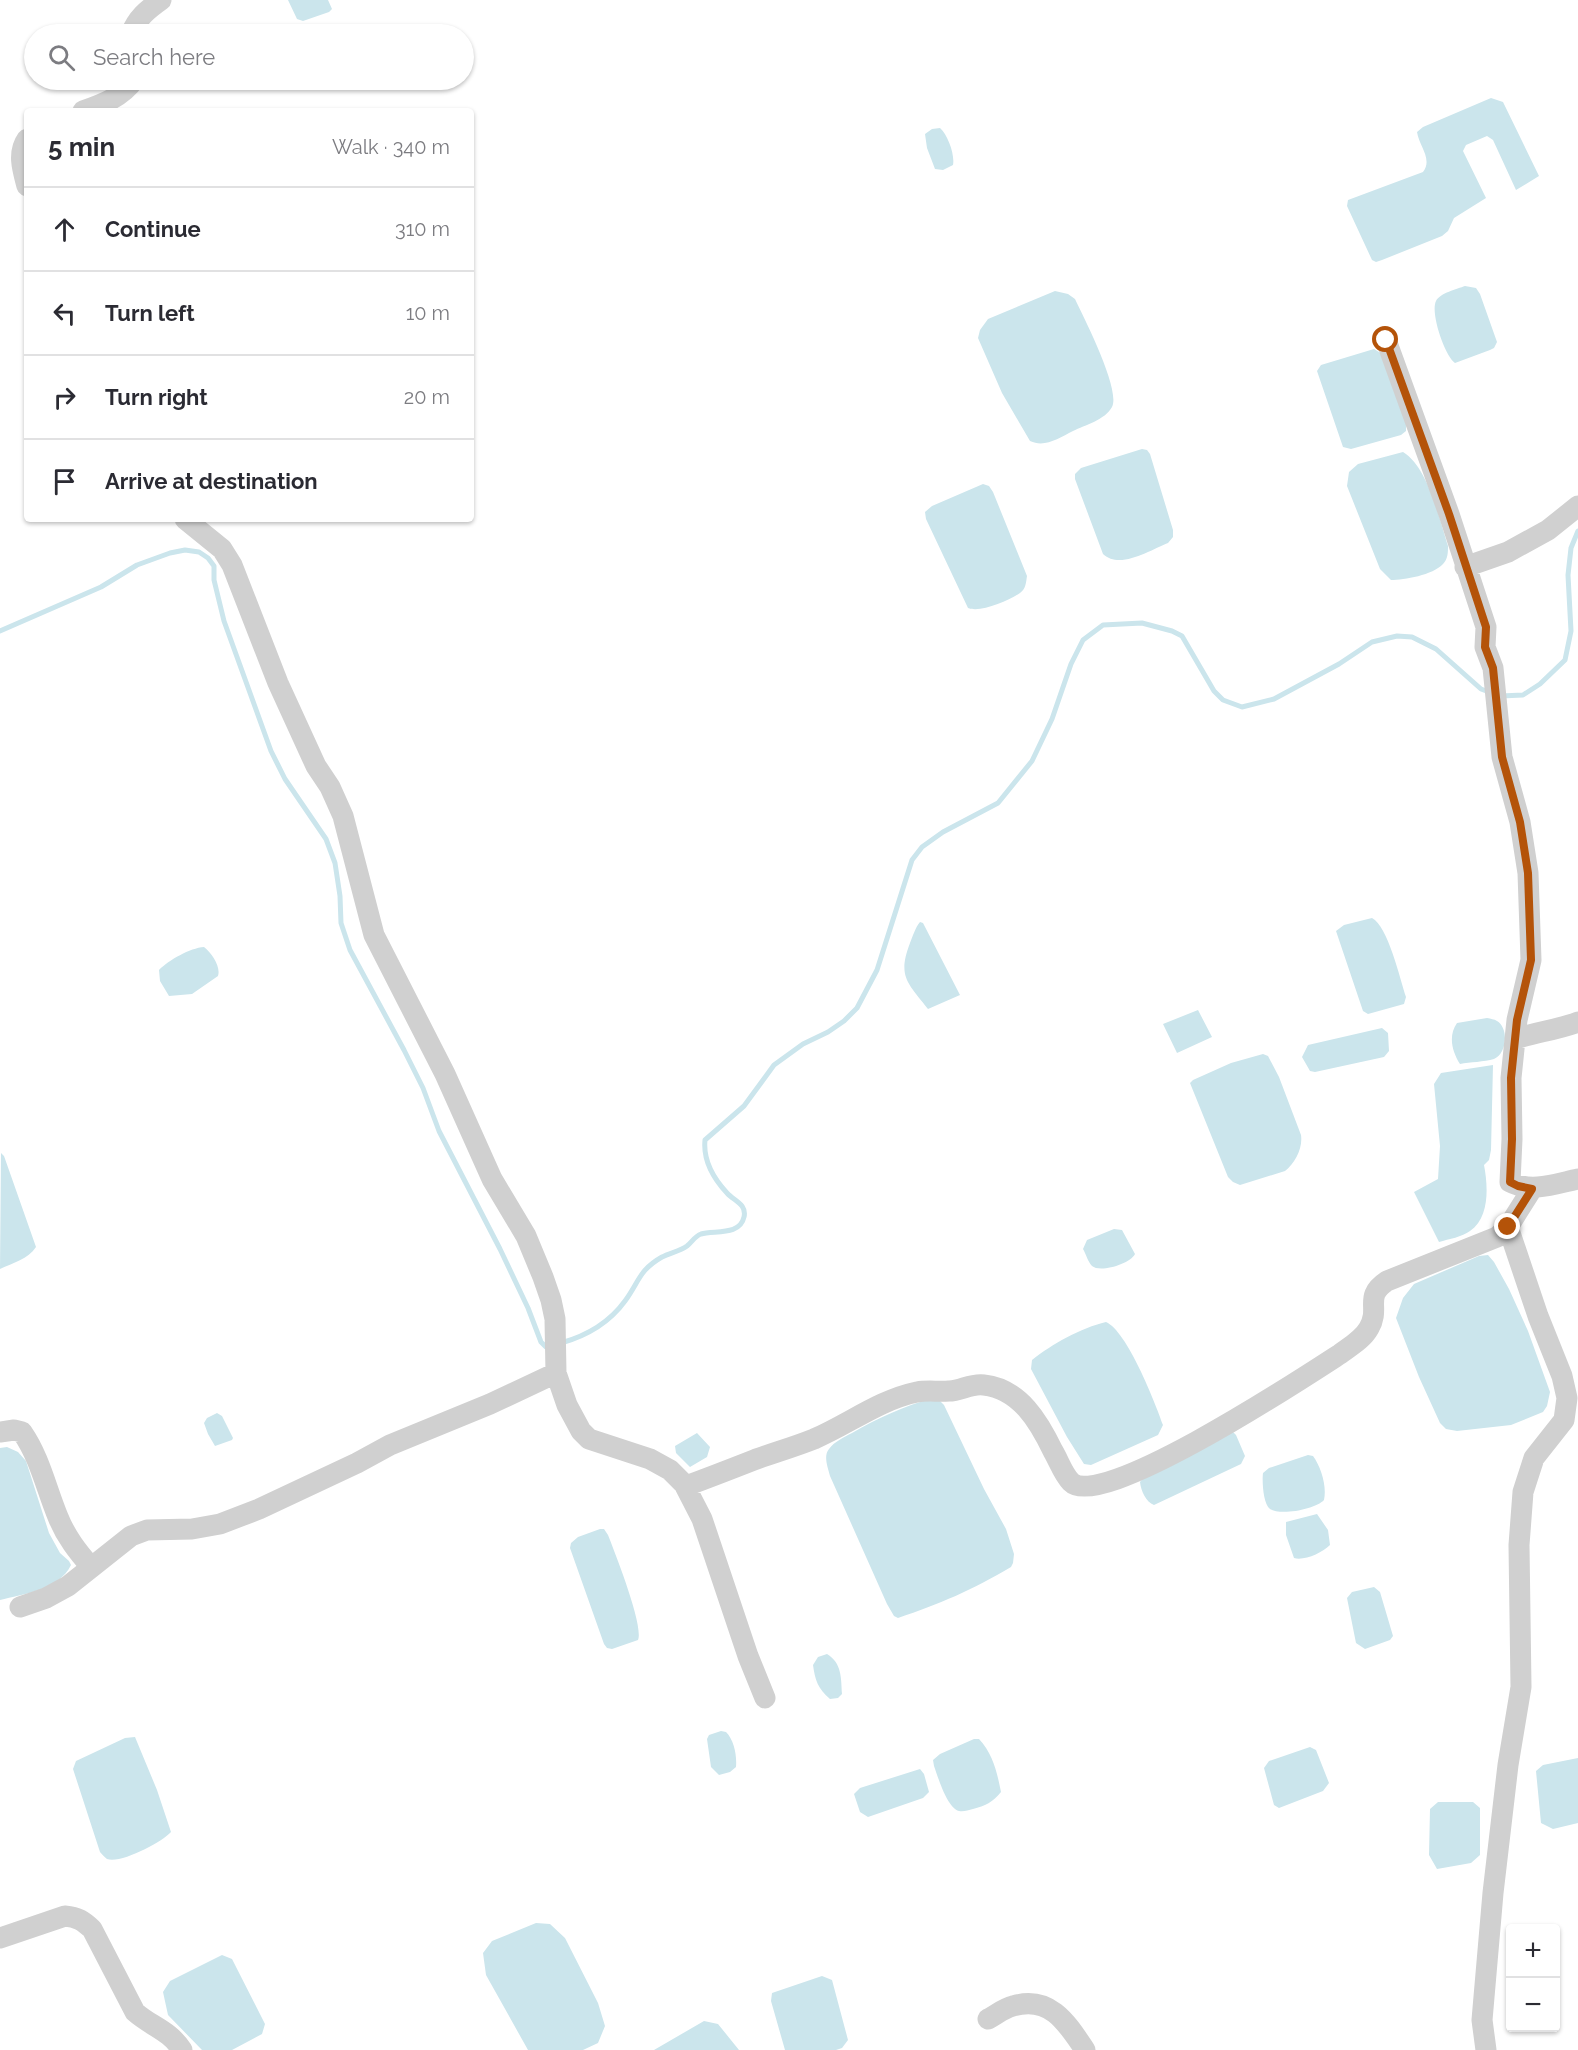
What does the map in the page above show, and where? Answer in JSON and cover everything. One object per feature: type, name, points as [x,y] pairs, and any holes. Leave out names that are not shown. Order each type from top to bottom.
[{"type":"street","points":[[135,24],[143,13],[161,0]]},
{"type":"street","points":[[91,108],[107,102],[126,90]]},
{"type":"street","points":[[24,144],[21,150],[24,174]]},
{"type":"street","points":[[1386,340],[1449,514],[1486,627],[1485,647],[1493,668],[1502,757],[1520,822],[1528,873],[1531,960],[1517,1020],[1511,1078],[1510,1182],[1532,1189],[1578,1179]]},
{"type":"street","points":[[1465,567],[1508,552],[1548,530],[1578,506]]},
{"type":"street","points":[[189,522],[222,549],[232,565],[278,682],[316,766],[336,798],[343,816],[374,935],[445,1074],[492,1179],[526,1236],[551,1300],[556,1356],[574,1421],[589,1439],[650,1458],[670,1470],[686,1486],[702,1519],[748,1656],[765,1698]]},
{"type":"street","points":[[1515,1039],[1533,1033],[1546,1033],[1578,1022]]},
{"type":"street","points":[[686,1486],[814,1439],[902,1396],[933,1390],[950,1392],[973,1384],[987,1385],[1008,1392],[1026,1407],[1040,1424],[1065,1474],[1073,1485],[1096,1486],[1122,1479],[1195,1442],[1360,1340],[1373,1320],[1373,1295],[1377,1287],[1387,1281],[1488,1242],[1508,1227],[1532,1189]]},
{"type":"street","points":[[1486,2050],[1482,2020],[1493,1893],[1508,1765],[1521,1687],[1520,1545],[1523,1492],[1534,1458],[1564,1420],[1567,1398],[1562,1376],[1538,1317],[1508,1227]]},
{"type":"street","points":[[20,1607],[46,1598],[68,1586],[131,1536],[147,1530],[192,1529],[230,1520],[259,1509],[390,1445],[490,1404],[556,1356]]},
{"type":"street","points":[[0,1432],[14,1430],[22,1432],[31,1445],[59,1518],[74,1547],[91,1567]]},
{"type":"street","points":[[0,1938],[65,1916],[83,1920],[92,1929],[135,2012],[144,2021],[166,2031],[182,2050]]},
{"type":"street","points":[[988,2019],[1011,2006],[1032,2003],[1048,2007],[1069,2025],[1085,2050]]},
{"type":"water","points":[[288,0],[328,0],[332,9],[303,21],[297,19]]},
{"type":"water","points":[[1491,98],[1503,102],[1539,176],[1516,190],[1493,140],[1487,136],[1466,145],[1463,151],[1486,198],[1454,218],[1448,231],[1442,236],[1382,260],[1376,262],[1372,260],[1347,206],[1348,200],[1423,172],[1427,162],[1417,132],[1423,127]]},
{"type":"water","points":[[940,128],[948,140],[953,161],[953,165],[943,170],[935,169],[927,148],[925,134],[932,129]]},
{"type":"water","points":[[1465,286],[1476,288],[1480,294],[1497,342],[1490,350],[1455,363],[1447,352],[1440,334],[1435,307],[1438,298]]},
{"type":"water","points":[[1055,291],[1068,294],[1075,299],[1107,370],[1113,398],[1112,407],[1100,419],[1052,441],[1036,443],[1030,441],[1002,393],[978,338],[980,330],[988,319]]},
{"type":"water","points":[[1374,349],[1383,358],[1406,421],[1406,431],[1401,435],[1351,449],[1343,447],[1317,371],[1321,365]]},
{"type":"water","points":[[1142,449],[1147,450],[1150,454],[1173,530],[1173,537],[1168,543],[1135,557],[1118,560],[1110,558],[1103,554],[1075,474],[1081,468]]},
{"type":"water","points":[[1403,452],[1419,469],[1432,494],[1448,546],[1448,553],[1443,564],[1426,574],[1391,580],[1380,569],[1347,486],[1349,472],[1358,464]]},
{"type":"water","points":[[983,484],[989,486],[993,492],[1027,576],[1020,593],[1002,603],[973,609],[968,608],[926,519],[925,512],[932,506]]},
{"type":"water","points":[[1372,918],[1378,923],[1388,942],[1406,997],[1404,1004],[1368,1014],[1363,1011],[1336,931],[1344,925]]},
{"type":"water","points":[[920,922],[923,923],[960,995],[928,1009],[910,986],[905,972],[906,955]]},
{"type":"water","points":[[204,947],[215,960],[218,976],[192,994],[169,996],[160,981],[159,970],[180,955]]},
{"type":"water","points":[[1198,1010],[1212,1037],[1177,1053],[1163,1024]]},
{"type":"water","points":[[1494,1019],[1501,1024],[1505,1035],[1502,1052],[1494,1059],[1460,1064],[1452,1044],[1454,1028],[1457,1023]]},
{"type":"water","points":[[1382,1028],[1388,1033],[1389,1051],[1384,1057],[1315,1072],[1310,1071],[1302,1057],[1308,1045]]},
{"type":"water","points":[[1263,1054],[1268,1056],[1279,1077],[1301,1135],[1301,1145],[1295,1160],[1285,1171],[1240,1185],[1228,1177],[1190,1083],[1231,1063]]},
{"type":"water","points":[[1493,1065],[1491,1150],[1489,1160],[1484,1165],[1487,1191],[1484,1210],[1477,1225],[1470,1231],[1439,1242],[1414,1192],[1438,1179],[1440,1146],[1434,1084],[1441,1073]]},
{"type":"water","points":[[1,1153],[36,1247],[25,1258],[0,1269]]},
{"type":"water","points":[[1114,1229],[1122,1230],[1135,1254],[1127,1261],[1115,1266],[1096,1268],[1092,1266],[1083,1249],[1087,1240]]},
{"type":"water","points":[[1488,1255],[1509,1289],[1528,1331],[1550,1392],[1547,1406],[1543,1412],[1511,1425],[1457,1431],[1446,1429],[1440,1423],[1419,1377],[1396,1318],[1403,1298],[1414,1284],[1479,1256]]},
{"type":"water","points":[[1106,1322],[1114,1328],[1131,1352],[1163,1425],[1158,1435],[1091,1465],[1084,1464],[1067,1437],[1031,1369],[1032,1360],[1048,1348],[1077,1332]]},
{"type":"water","points":[[933,1398],[944,1405],[1006,1529],[1014,1554],[1013,1563],[1011,1567],[969,1590],[898,1618],[894,1616],[887,1604],[830,1476],[826,1455],[836,1442],[881,1417]]},
{"type":"water","points":[[217,1413],[222,1416],[233,1438],[215,1446],[204,1423],[207,1418]]},
{"type":"water","points":[[1232,1431],[1245,1456],[1241,1464],[1154,1505],[1146,1499],[1140,1482],[1144,1477]]},
{"type":"water","points":[[697,1433],[710,1447],[707,1457],[690,1467],[676,1453],[675,1446]]},
{"type":"water","points":[[7,1447],[18,1452],[26,1461],[49,1533],[60,1553],[71,1565],[58,1580],[40,1590],[0,1600],[0,1448]]},
{"type":"water","points":[[1308,1455],[1313,1456],[1321,1471],[1325,1489],[1324,1500],[1314,1506],[1298,1510],[1282,1512],[1270,1509],[1264,1498],[1263,1473],[1269,1468]]},
{"type":"water","points":[[1317,1514],[1328,1530],[1330,1545],[1313,1556],[1294,1558],[1286,1535],[1286,1522]]},
{"type":"water","points":[[604,1529],[608,1535],[633,1605],[639,1632],[638,1640],[612,1649],[607,1648],[604,1644],[570,1548],[571,1543],[578,1537]]},
{"type":"water","points":[[1374,1587],[1380,1592],[1393,1636],[1390,1640],[1365,1649],[1356,1643],[1347,1598],[1352,1592]]},
{"type":"water","points":[[827,1654],[836,1662],[840,1671],[842,1694],[838,1698],[830,1699],[826,1695],[820,1688],[815,1675],[813,1665],[818,1657]]},
{"type":"water","points":[[721,1731],[729,1735],[733,1743],[736,1767],[730,1772],[719,1775],[711,1767],[707,1739],[709,1735]]},
{"type":"water","points":[[135,1737],[171,1832],[131,1855],[113,1860],[107,1859],[100,1852],[73,1769],[76,1761],[125,1738]]},
{"type":"water","points":[[979,1739],[991,1757],[1001,1792],[985,1805],[959,1811],[947,1798],[933,1760],[940,1754]]},
{"type":"water","points":[[1310,1747],[1316,1750],[1329,1783],[1323,1791],[1279,1808],[1274,1805],[1264,1768],[1269,1761]]},
{"type":"water","points":[[1578,1758],[1578,1823],[1553,1829],[1541,1823],[1536,1771],[1543,1765]]},
{"type":"water","points":[[920,1769],[924,1774],[929,1792],[923,1798],[868,1817],[860,1812],[854,1794],[860,1788]]},
{"type":"water","points":[[1438,1802],[1473,1802],[1480,1808],[1480,1855],[1471,1863],[1437,1869],[1429,1855],[1430,1809]]},
{"type":"water","points":[[536,1923],[550,1924],[565,1938],[598,2003],[605,2026],[598,2043],[583,2050],[528,2050],[486,1975],[483,1953],[492,1941]]},
{"type":"water","points":[[222,1955],[232,1959],[265,2024],[262,2034],[232,2050],[202,2050],[168,2015],[163,1992],[170,1981]]},
{"type":"water","points":[[822,1976],[832,1980],[848,2040],[842,2048],[836,2050],[785,2050],[771,2001],[772,1993]]},
{"type":"water","points":[[704,2021],[718,2024],[739,2050],[654,2050]]},
{"type":"waterway","points":[[1501,696],[1523,695],[1540,684],[1565,660],[1571,631],[1568,575],[1571,548],[1578,531]]},
{"type":"waterway","points":[[0,631],[101,587],[137,565],[170,553],[185,550],[199,552],[208,558],[214,566],[214,580],[224,621],[271,751],[285,779],[326,839],[335,863],[341,923],[350,950],[423,1088],[439,1131],[500,1249],[528,1308],[541,1342],[546,1347],[549,1346]]},
{"type":"waterway","points":[[561,1343],[579,1337],[612,1316],[654,1262],[684,1248],[699,1235],[732,1230],[742,1223],[744,1209],[727,1193],[714,1175],[706,1155],[705,1140],[744,1106],[774,1065],[803,1044],[828,1032],[857,1008],[877,970],[912,860],[922,847],[943,832],[998,803],[1032,761],[1052,719],[1071,664],[1083,640],[1103,625],[1142,623],[1182,636],[1214,691],[1223,700],[1242,707],[1274,699],[1339,664],[1372,642],[1397,636],[1412,637],[1436,649],[1481,689],[1489,692]]},
{"type":"route","points":[[1386,340],[1449,514],[1486,627],[1485,647],[1493,668],[1502,757],[1520,822],[1528,873],[1531,960],[1517,1020],[1511,1078],[1512,1139],[1509,1170],[1510,1182],[1532,1189],[1508,1227]]}]
